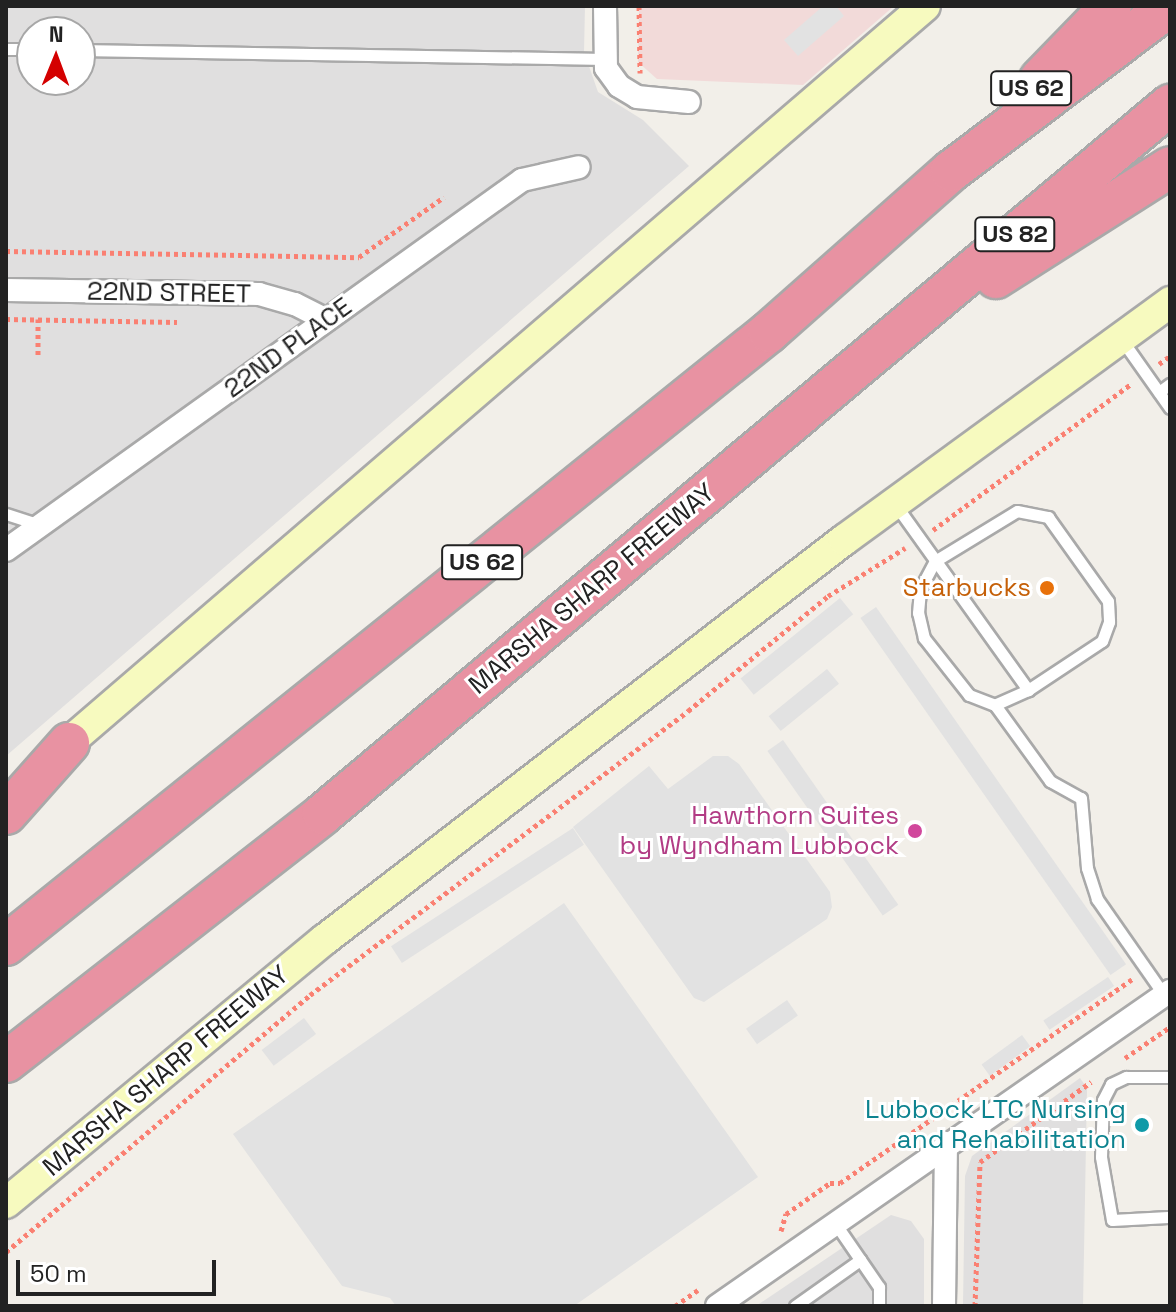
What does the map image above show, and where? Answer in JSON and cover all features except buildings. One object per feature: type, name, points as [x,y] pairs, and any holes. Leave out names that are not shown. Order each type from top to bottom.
[{"type":"highway","name":"US 62","points":[[6,945],[769,332],[951,171],[1111,6]]},
{"type":"highway","points":[[951,171],[1170,6]]},
{"type":"highway","name":"MARSHA SHARP FREEWAY","points":[[6,1062],[323,814],[1170,105]]},
{"type":"highway","points":[[861,363],[1170,167]]},
{"type":"highway","points":[[6,814],[69,743]]},
{"type":"main road","points":[[6,797],[911,10]]},
{"type":"main road","name":"MARSHA SHARP FREEWAY","points":[[6,1203],[324,940],[895,503],[1170,302]]},
{"type":"street","points":[[605,6],[605,59],[619,86],[641,97],[689,102]]},
{"type":"street","name":"22ND PLACE","points":[[6,550],[522,180],[579,167]]},
{"type":"street","name":"22ND STREET","points":[[6,290],[259,294],[295,304],[326,320]]},
{"type":"street","points":[[717,1306],[946,1143],[1167,993]]},
{"type":"street","points":[[944,1306],[946,1143]]},
{"type":"lane","points":[[96,50],[605,59]]},
{"type":"lane","points":[[1120,339],[1170,408]]},
{"type":"lane","points":[[1159,392],[1170,384]]},
{"type":"lane","points":[[895,503],[1028,690]]},
{"type":"lane","points":[[995,705],[1028,690],[1102,641],[1109,622],[1108,601],[1048,517],[1017,511],[935,561],[920,589],[918,613],[924,638],[969,695],[995,705],[1050,781],[1081,798],[1087,868],[1097,899],[1146,969],[1167,993]]},
{"type":"lane","points":[[6,514],[41,525]]},
{"type":"lane","points":[[1168,1217],[1112,1220],[1101,1157],[1103,1100],[1111,1084],[1126,1077],[1170,1077]]},
{"type":"lane","points":[[835,1223],[879,1287],[879,1306]]},
{"type":"lane","points":[[795,1306],[860,1260]]},
{"type":"path","points":[[639,6],[641,97]]},
{"type":"path","points":[[6,251],[359,257],[444,197]]},
{"type":"path","points":[[6,319],[177,322]]},
{"type":"path","points":[[38,319],[38,356]]},
{"type":"path","points":[[6,1252],[310,995],[688,711],[828,596],[920,539],[1170,356]]},
{"type":"path","points":[[769,1240],[781,1232],[786,1214],[830,1183],[840,1183],[1146,969]]},
{"type":"path","points":[[1119,1063],[1170,1027]]},
{"type":"path","points":[[975,1306],[980,1162],[1093,1081]]},
{"type":"path","points":[[675,1306],[710,1281]]},
{"type":"shaded area","points":[[6,6],[585,6],[584,52],[598,92],[643,120],[689,166],[6,756]]},
{"type":"shaded area","points":[[639,6],[894,6],[803,85],[657,79],[638,62]]},
{"type":"shaded area","points":[[823,6],[836,6],[844,16],[798,56],[784,40]]},
{"type":"shaded area","points":[[840,598],[853,614],[754,695],[741,679]]},
{"type":"shaded area","points":[[876,607],[1126,964],[1111,975],[860,618]]},
{"type":"shaded area","points":[[827,669],[839,684],[781,731],[769,716]]},
{"type":"shaded area","points":[[783,740],[898,905],[883,916],[767,751]]},
{"type":"shaded area","points":[[713,756],[728,756],[739,764],[830,892],[832,907],[827,919],[704,1002],[694,998],[573,827],[649,766],[668,789]]},
{"type":"shaded area","points":[[573,828],[584,845],[402,963],[391,946]]},
{"type":"shaded area","points":[[564,903],[758,1177],[574,1306],[396,1306],[390,1298],[342,1286],[233,1134]]},
{"type":"shaded area","points":[[1108,977],[1114,986],[1049,1030],[1043,1021]]},
{"type":"shaded area","points":[[787,1000],[798,1016],[757,1044],[746,1029]]},
{"type":"shaded area","points":[[304,1018],[316,1034],[274,1066],[262,1050]]},
{"type":"shaded area","points":[[1022,1035],[1030,1046],[990,1076],[982,1064]]},
{"type":"shaded area","points":[[1080,1078],[1087,1088],[1083,1306],[963,1306],[965,1176],[972,1156]]},
{"type":"shaded area","points":[[891,1215],[911,1221],[924,1239],[924,1306],[756,1306]]},
{"type":"place","name":"Starbucks","points":[[1047,588]]},
{"type":"place","name":"Hawthorn Suites by Wyndham Lubbock","points":[[915,831]]},
{"type":"place","name":"Lubbock LTC Nursing and Rehabilitation","points":[[1142,1125]]}]
